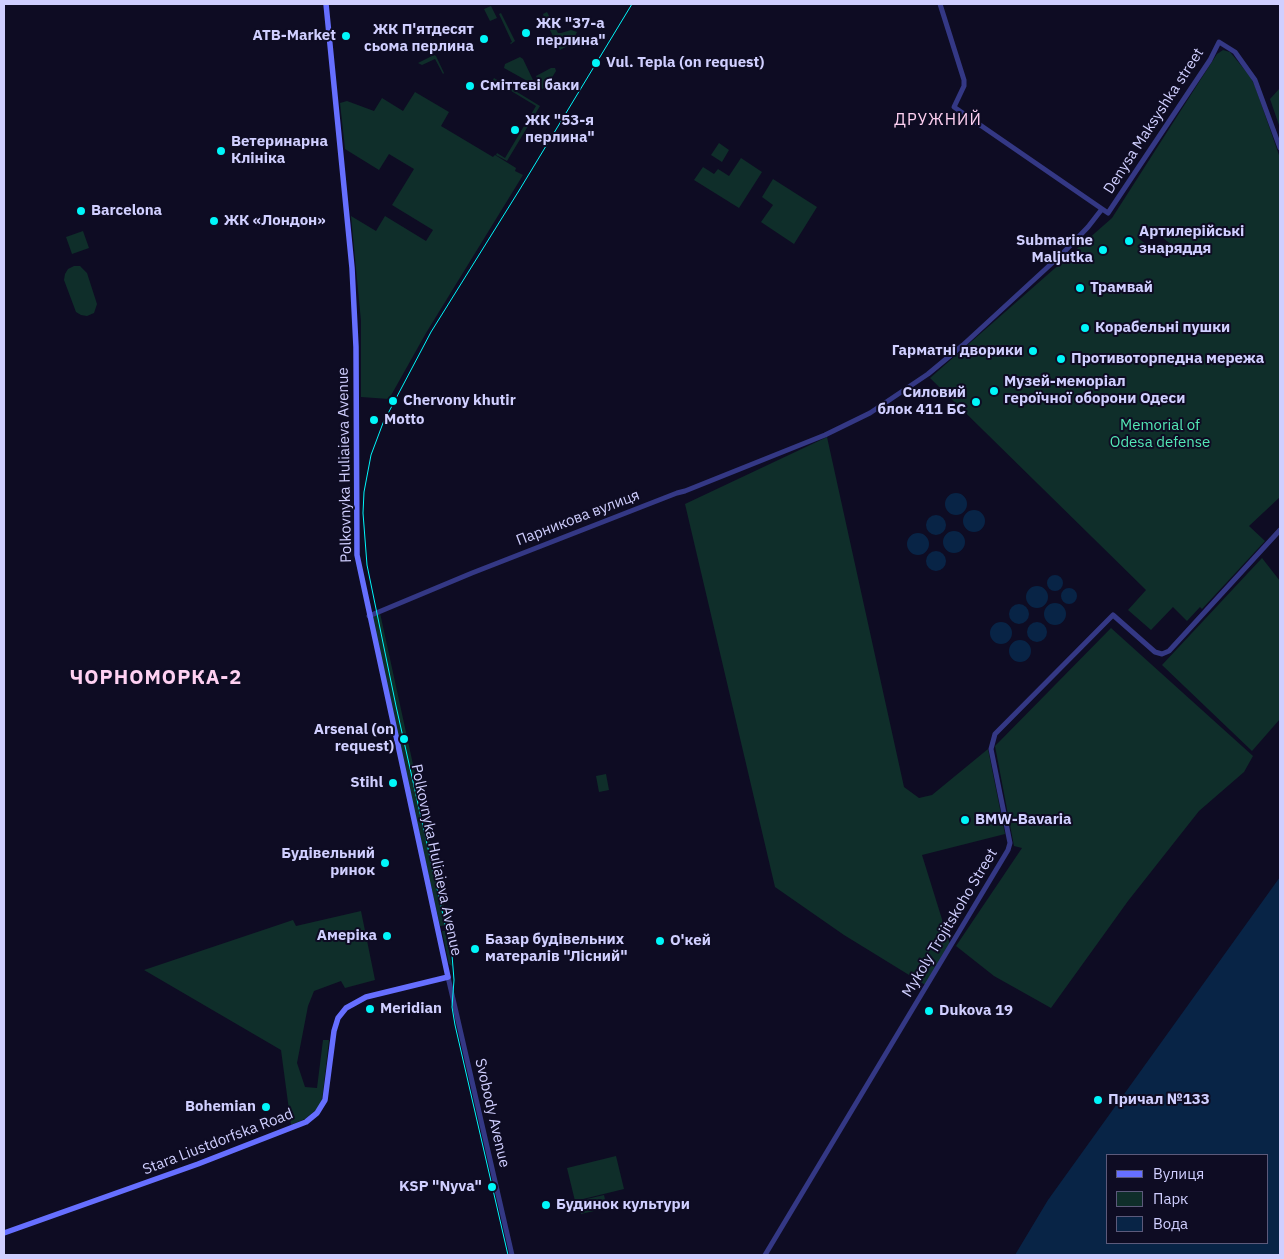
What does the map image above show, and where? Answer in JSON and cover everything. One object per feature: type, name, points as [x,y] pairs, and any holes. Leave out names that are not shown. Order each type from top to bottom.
[{"type":"main road","name":"Polkovnyka Huliaieva Avenue","points":[[326,4],[352,268],[356,347],[357,555],[448,977]]},
{"type":"main road","name":"Stara Liustdorfska Road","points":[[4,1233],[190,1167],[306,1122],[317,1113],[325,1100],[334,1031],[338,1018],[346,1008],[366,997],[448,977]]},
{"type":"street","points":[[940,4],[964,80],[964,86],[954,107],[1102,209]]},
{"type":"street","name":"Denysa Maksyshka street","points":[[797,446],[829,434],[870,413],[928,374],[963,345],[1062,253],[1088,227],[1102,209],[1108,213],[1210,60],[1219,42],[1235,52],[1255,80],[1280,148]]},
{"type":"street","name":"Парникова вулиця","points":[[369,616],[472,573],[677,493],[685,492],[797,446]]},
{"type":"street","name":"Mykoly Trojitskoho Street","points":[[765,1255],[1006,856],[1010,843],[990,749],[998,731],[1113,614],[1155,652],[1166,653],[1280,530]]},
{"type":"street","name":"Svobody Avenue","points":[[448,977],[512,1255]]},
{"type":"green space","points":[[491,6],[497,18],[490,21],[484,9]]},
{"type":"green space","points":[[547,12],[558,33],[571,30],[577,32],[571,44],[560,50],[545,20],[543,14]]},
{"type":"green space","points":[[501,13],[515,41],[511,44],[512,42],[499,14]]},
{"type":"green space","name":"Memorial of Odesa defense","points":[[1223,50],[1230,52],[1250,76],[1280,158],[1280,497],[1249,526],[1265,541],[1202,609],[1200,607],[1187,621],[1173,607],[1151,630],[1128,610],[1146,590],[930,378],[1112,218],[1217,54]],"holes":[[[1146,228],[1152,229],[1173,246],[1164,258],[1138,238]]]},
{"type":"green space","points":[[434,55],[443,74],[435,59],[422,65],[418,63]]},
{"type":"green space","points":[[520,57],[523,59],[533,80],[531,83],[504,68],[505,64]]},
{"type":"green space","points":[[551,68],[555,68],[556,71],[546,87],[542,89],[536,76]]},
{"type":"green space","points":[[494,78],[540,106],[507,161],[496,155],[497,153],[505,158],[536,106],[493,80]]},
{"type":"green space","points":[[1280,88],[1280,128],[1270,99]]},
{"type":"green space","points":[[415,92],[449,112],[441,126],[493,157],[495,155],[516,168],[515,171],[523,175],[426,333],[389,399],[361,397],[361,321],[351,216],[376,231],[385,216],[426,241],[433,230],[392,205],[414,169],[389,154],[379,170],[345,149],[340,103],[347,101],[374,111],[382,98],[403,111]]},
{"type":"green space","points":[[719,143],[729,150],[722,162],[711,155]]},
{"type":"green space","points":[[741,158],[762,172],[739,208],[694,180],[703,167],[714,174],[718,169],[729,176]]},
{"type":"green space","points":[[773,179],[817,207],[794,244],[761,222],[773,205],[762,197]]},
{"type":"green space","points":[[83,231],[89,248],[72,254],[66,237]]},
{"type":"green space","points":[[80,266],[87,273],[97,304],[94,313],[87,316],[76,312],[64,280],[68,269]]},
{"type":"green space","points":[[827,437],[904,787],[919,798],[932,795],[988,749],[1005,834],[922,855],[950,945],[927,986],[844,935],[775,887],[685,504]]},
{"type":"green space","points":[[1262,558],[1280,581],[1280,719],[1252,751],[1162,665]]},
{"type":"green space","points":[[380,613],[448,925],[440,926],[371,617]]},
{"type":"green space","points":[[1111,628],[1253,756],[1244,772],[1199,811],[1128,901],[1051,1008],[994,976],[956,946],[1022,848],[1014,846],[995,746]]},
{"type":"green space","points":[[606,774],[609,790],[599,792],[596,776]]},
{"type":"green space","points":[[361,911],[375,980],[345,988],[341,981],[314,991],[308,1006],[297,1063],[305,1087],[317,1088],[323,1040],[329,1040],[322,1101],[316,1110],[305,1119],[291,1125],[281,1050],[144,970],[293,920],[296,926]]},
{"type":"green space","points":[[442,931],[445,931],[452,966],[449,964]]},
{"type":"green space","points":[[616,1156],[624,1189],[575,1201],[567,1168]]},
{"type":"green space","points":[[604,1195],[607,1208],[581,1214],[578,1201]]},
{"type":"water","points":[[956,493],[966,500],[967,504],[960,514],[956,515],[946,508],[945,504],[952,494]]},
{"type":"water","points":[[974,510],[984,517],[985,521],[978,531],[974,532],[964,525],[963,521],[970,511]]},
{"type":"water","points":[[932,515],[940,515],[946,521],[946,529],[940,535],[932,535],[926,529],[926,521]]},
{"type":"water","points":[[954,531],[964,538],[965,542],[958,552],[954,553],[944,546],[943,542],[950,532]]},
{"type":"water","points":[[918,533],[928,540],[929,544],[922,554],[918,555],[908,548],[907,544],[914,534]]},
{"type":"water","points":[[932,551],[940,551],[946,557],[946,565],[940,571],[932,571],[926,565],[926,557]]},
{"type":"water","points":[[1055,575],[1061,577],[1063,583],[1061,589],[1055,591],[1049,589],[1047,583],[1049,577]]},
{"type":"water","points":[[1037,586],[1047,593],[1048,597],[1041,607],[1037,608],[1027,601],[1026,597],[1033,587]]},
{"type":"water","points":[[1069,588],[1075,590],[1077,596],[1075,602],[1069,604],[1063,602],[1061,596],[1063,590]]},
{"type":"water","points":[[1055,603],[1065,610],[1066,614],[1059,624],[1055,625],[1045,618],[1044,614],[1051,604]]},
{"type":"water","points":[[1015,604],[1023,604],[1029,610],[1029,618],[1023,624],[1015,624],[1009,618],[1009,610]]},
{"type":"water","points":[[1001,622],[1011,629],[1012,633],[1005,643],[1001,644],[991,637],[990,633],[997,623]]},
{"type":"water","points":[[1033,622],[1041,622],[1047,628],[1047,636],[1041,642],[1033,642],[1027,636],[1027,628]]},
{"type":"water","points":[[1020,640],[1030,647],[1031,651],[1024,661],[1020,662],[1010,655],[1009,651],[1016,641]]},
{"type":"water","points":[[1280,877],[1280,1255],[1015,1255],[1048,1200]]},
{"type":"tram line","points":[[508,1255],[455,1025],[452,1007],[454,980],[452,955],[396,706],[367,565],[363,513],[364,492],[371,455],[383,423],[431,332],[632,4]]},
{"type":"place","name":"ЖК \"37-а перлина\"","points":[[526,33]]},
{"type":"place","name":"ATB-Market","points":[[346,36]]},
{"type":"place","name":"ЖК П'ятдесят сьома перлина","points":[[484,39]]},
{"type":"place","name":"Vul. Tepla (on request)","points":[[596,63]]},
{"type":"place","name":"Сміттєві баки","points":[[470,86]]},
{"type":"place","name":"ЖК \"53-я перлина\"","points":[[515,130]]},
{"type":"place","name":"Ветеринарна Клініка","points":[[221,151]]},
{"type":"place","name":"Barcelona","points":[[81,211]]},
{"type":"place","name":"ЖК «Лондон»","points":[[214,221]]},
{"type":"place","name":"Артилерійські знаряддя","points":[[1129,241]]},
{"type":"place","name":"Submarine Maljutka","points":[[1103,250]]},
{"type":"place","name":"Трамвай","points":[[1080,288]]},
{"type":"place","name":"Корабельні пушки","points":[[1085,328]]},
{"type":"place","name":"Гарматні дворики","points":[[1033,351]]},
{"type":"place","name":"Противоторпедна мережа","points":[[1061,359]]},
{"type":"place","name":"Музей-меморіал героїчної оборони Одеси","points":[[994,391]]},
{"type":"place","name":"Chervony khutir","points":[[393,401]]},
{"type":"place","name":"Силовий блок 411 БС","points":[[976,402]]},
{"type":"place","name":"Motto","points":[[374,420]]},
{"type":"place","name":"Arsenal (on request)","points":[[404,739]]},
{"type":"place","name":"Stihl","points":[[393,783]]},
{"type":"place","name":"BMW-Bavaria","points":[[965,820]]},
{"type":"place","name":"Будівельний ринок","points":[[385,863]]},
{"type":"place","name":"Амеріка","points":[[387,936]]},
{"type":"place","name":"О'кей","points":[[660,941]]},
{"type":"place","name":"Базар будівельних матералів \"Лісний\"","points":[[475,949]]},
{"type":"place","name":"Meridian","points":[[370,1009]]},
{"type":"place","name":"Dukova 19","points":[[929,1011]]},
{"type":"place","name":"Причал №133","points":[[1098,1100]]},
{"type":"place","name":"Bohemian","points":[[266,1107]]},
{"type":"place","name":"KSP \"Nyva\"","points":[[492,1187]]},
{"type":"place","name":"Будинок культури","points":[[546,1205]]},
{"type":"district","name":"ДРУЖНИЙ","points":[[938,120]]},
{"type":"district","name":"ЧОРНОМОРКА-2","points":[[156,678]]}]
